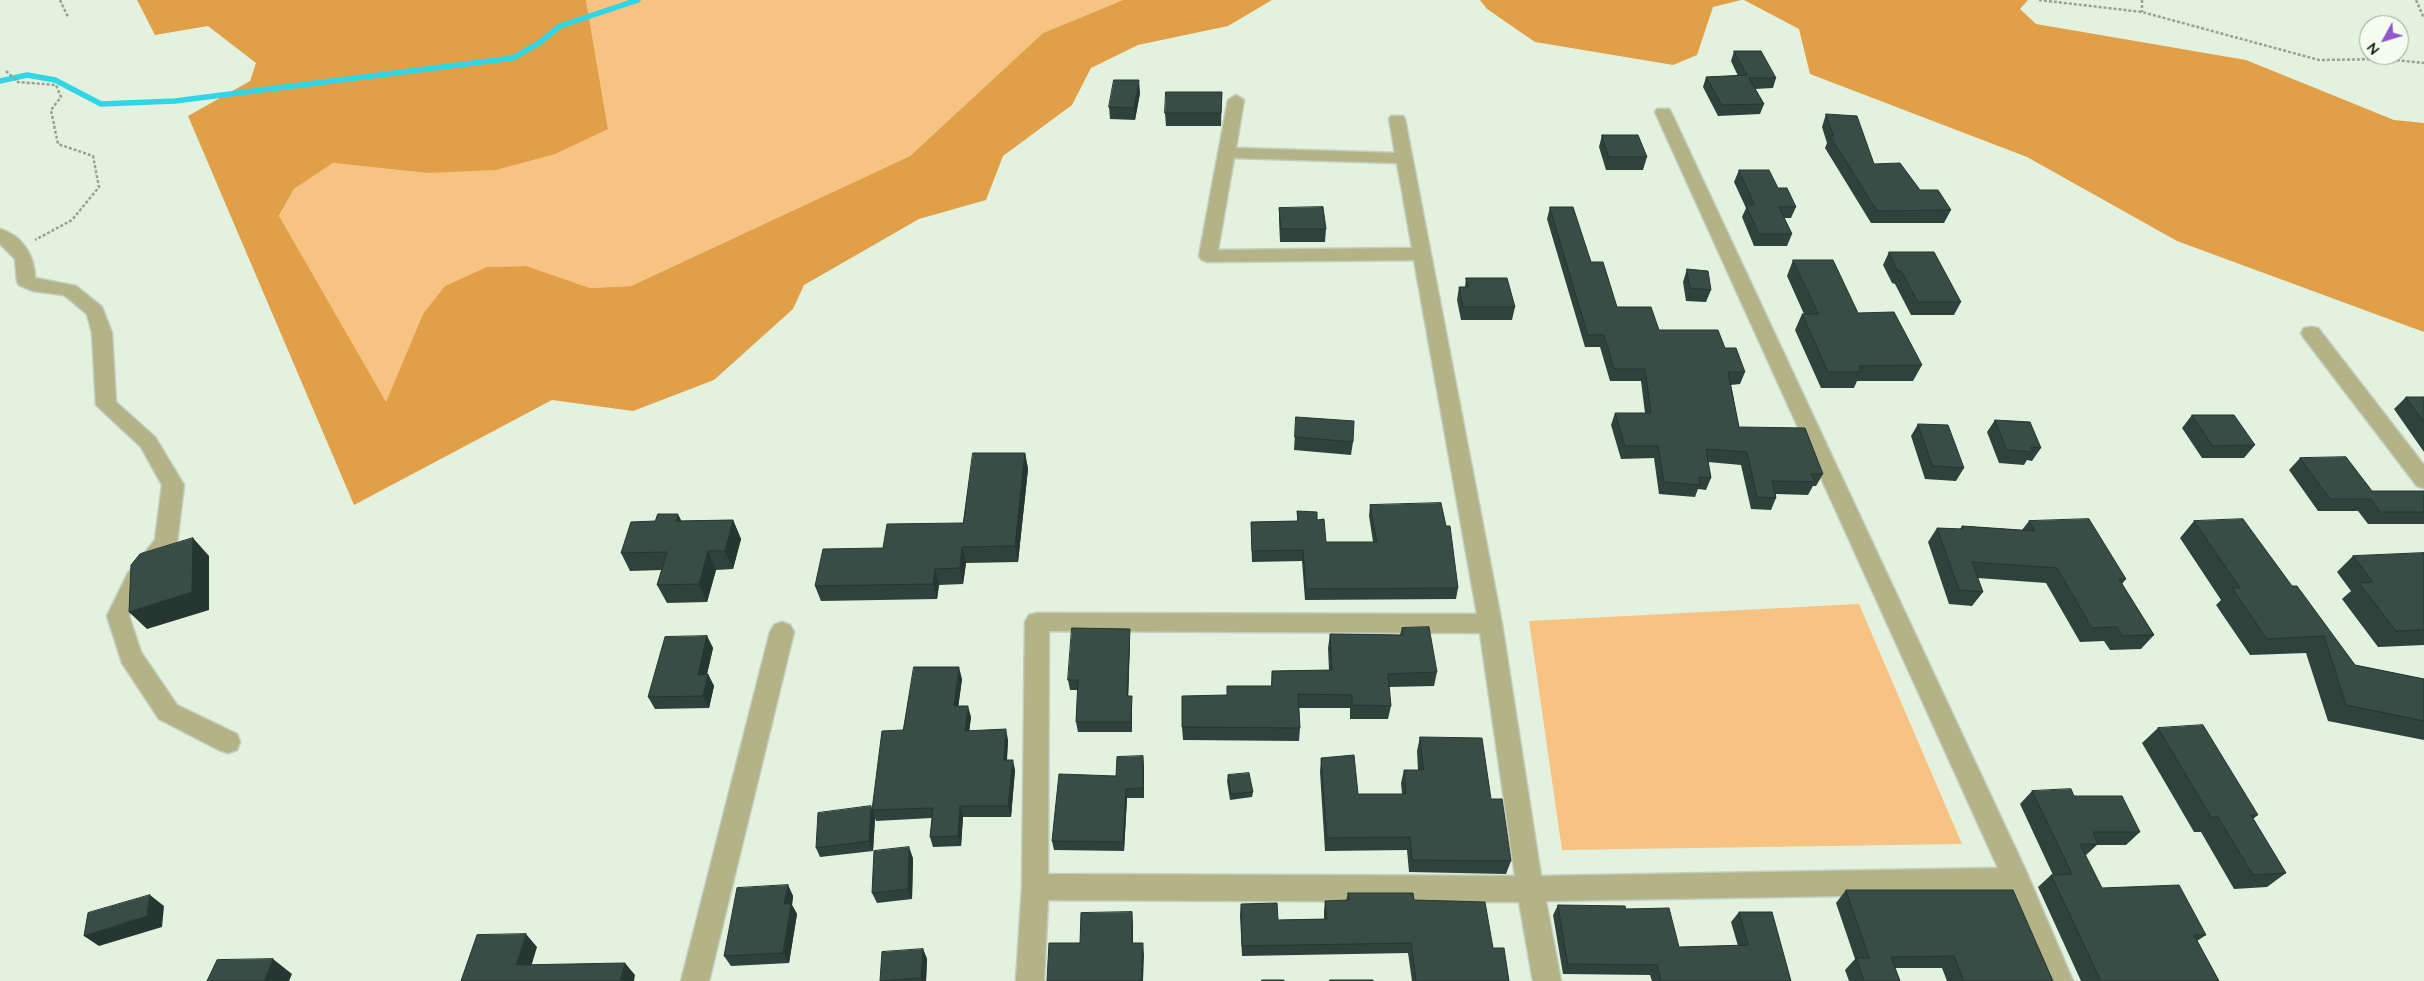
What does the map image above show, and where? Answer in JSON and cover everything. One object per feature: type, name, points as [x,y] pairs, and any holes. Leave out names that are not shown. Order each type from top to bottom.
[{"type":"street","points":[[1236,100],[1208,256],[1422,254]]},
{"type":"street","points":[[1663,112],[2017,880],[2059,981]]},
{"type":"street","points":[[1397,119],[1490,624],[1530,889],[1547,981]]},
{"type":"street","points":[[1227,153],[1404,158]]},
{"type":"street","points":[[0,235],[18,248],[27,262],[26,281],[33,285],[69,290],[95,311],[102,333],[106,405],[148,442],[173,485],[166,543],[136,579],[118,616],[130,656],[168,712],[228,742]]},
{"type":"street","points":[[2311,333],[2424,480]]},
{"type":"street","points":[[1030,981],[1035,887],[1037,622],[1490,624]]},
{"type":"street","points":[[694,981],[782,632]]},
{"type":"street","points":[[1035,887],[1530,889],[2017,880]]},
{"type":"path","points":[[60,0],[68,17]]},
{"type":"path","points":[[2039,0],[2142,12],[2320,60],[2385,60],[2424,63]]},
{"type":"path","points":[[2142,0],[2142,12]]},
{"type":"path","points":[[2416,0],[2424,18]]},
{"type":"path","points":[[6,71],[18,82],[56,85],[61,97],[51,110],[58,144],[92,156],[99,188],[81,213],[69,224],[18,248]]},
{"type":"shaded area","points":[[137,0],[586,0],[608,129],[555,154],[496,170],[427,173],[333,163],[294,189],[279,216],[386,402],[423,314],[445,286],[487,267],[526,266],[590,288],[631,286],[910,156],[1043,33],[1123,0],[1272,0],[1228,26],[1138,45],[1091,68],[1072,105],[1003,156],[986,200],[919,219],[804,285],[793,309],[714,380],[633,411],[552,400],[354,505],[188,116],[250,81],[256,63],[208,26],[155,35]]},
{"type":"shaded area","points":[[586,0],[1123,0],[1043,33],[910,156],[631,286],[590,288],[525,266],[487,267],[423,314],[386,403],[279,217],[294,189],[333,163],[427,173],[608,129]]},
{"type":"shaded area","points":[[1480,0],[1741,0],[1713,7],[1697,55],[1673,65],[1535,42],[1487,9]]},
{"type":"shaded area","points":[[1744,0],[2028,0],[2020,9],[2036,24],[2246,60],[2394,120],[2424,123],[2424,332],[2177,241],[2027,157],[1810,74],[1799,29]]},
{"type":"shaded area","points":[[1859,604],[1962,844],[1562,850],[1529,621]]},
{"type":"building","points":[[1734,51],[1761,51],[1776,78],[1749,78],[1764,104],[1722,105],[1706,77],[1747,75]]},
{"type":"building","points":[[1114,80],[1139,80],[1134,108],[1109,107]]},
{"type":"building","points":[[1166,92],[1222,92],[1221,113],[1165,113]]},
{"type":"building","points":[[1826,114],[1857,116],[1874,164],[1900,163],[1920,190],[1938,190],[1951,210],[1877,211],[1830,136],[1833,136]]},
{"type":"building","points":[[1602,135],[1638,135],[1647,157],[1609,157]]},
{"type":"building","points":[[1739,170],[1769,170],[1778,188],[1787,188],[1796,207],[1779,207],[1792,234],[1759,234],[1746,205],[1754,205]]},
{"type":"building","points":[[1323,207],[1326,229],[1281,229],[1279,208]]},
{"type":"building","points":[[1550,207],[1573,207],[1591,262],[1603,262],[1617,307],[1651,307],[1659,330],[1718,330],[1725,348],[1736,348],[1745,372],[1728,372],[1739,427],[1805,428],[1823,474],[1811,474],[1815,482],[1772,481],[1776,498],[1757,497],[1747,452],[1706,449],[1711,478],[1699,477],[1700,485],[1664,482],[1658,446],[1625,446],[1615,413],[1651,413],[1645,369],[1614,369],[1604,335],[1588,335]]},
{"type":"building","points":[[1889,252],[1934,252],[1961,302],[1918,302],[1901,271],[1898,271]]},
{"type":"building","points":[[1793,260],[1833,260],[1858,313],[1894,312],[1922,365],[1859,366],[1861,372],[1828,372],[1802,314],[1818,314]]},
{"type":"building","points":[[1687,269],[1708,271],[1711,290],[1690,288]]},
{"type":"building","points":[[1466,278],[1507,278],[1515,307],[1463,307],[1459,287],[1468,287]]},
{"type":"building","points":[[2406,397],[2424,397],[2424,422]]},
{"type":"building","points":[[2192,415],[2234,415],[2255,445],[2213,446]]},
{"type":"building","points":[[1296,417],[1354,421],[1353,442],[1295,437]]},
{"type":"building","points":[[1995,420],[2030,422],[2041,448],[2031,447],[2033,452],[2007,450]]},
{"type":"building","points":[[1918,424],[1948,425],[1964,468],[1933,466]]},
{"type":"building","points":[[973,453],[1025,453],[1015,546],[962,547],[960,568],[935,569],[933,584],[815,586],[823,549],[883,548],[887,524],[963,523]]},
{"type":"building","points":[[2346,457],[2372,491],[2424,491],[2424,512],[2380,512],[2371,499],[2330,499],[2300,458]]},
{"type":"building","points":[[1441,503],[1446,526],[1450,526],[1458,588],[1306,589],[1303,550],[1252,551],[1251,522],[1298,521],[1297,511],[1317,512],[1317,520],[1324,519],[1326,542],[1377,542],[1370,505]]},
{"type":"building","points":[[658,514],[678,514],[676,521],[733,520],[725,551],[708,551],[699,584],[657,585],[667,552],[621,553],[631,522],[655,521]]},
{"type":"building","points":[[2089,519],[2126,579],[2119,579],[2154,635],[2122,636],[2117,627],[2092,628],[2057,568],[1972,562],[1983,592],[1959,590],[1937,528],[1963,529],[1962,526],[2035,531],[2029,521]]},
{"type":"building","points":[[2243,519],[2292,586],[2297,586],[2355,665],[2424,679],[2424,721],[2346,705],[2324,636],[2267,639],[2232,588],[2240,588],[2194,521]]},
{"type":"building","points":[[193,538],[192,592],[129,612],[131,565],[140,554]]},
{"type":"building","points":[[2424,553],[2424,630],[2396,631],[2359,583],[2373,582],[2353,556]]},
{"type":"building","points":[[1429,627],[1437,672],[1388,674],[1391,706],[1352,705],[1352,695],[1298,694],[1300,728],[1182,727],[1182,696],[1227,695],[1227,686],[1272,686],[1272,671],[1332,670],[1330,634],[1403,635],[1402,628]]},
{"type":"building","points":[[1072,628],[1130,629],[1127,696],[1132,696],[1131,722],[1076,722],[1078,680],[1068,680]]},
{"type":"building","points":[[707,636],[698,675],[708,674],[703,696],[648,697],[665,637]]},
{"type":"building","points":[[914,667],[959,667],[954,706],[968,706],[965,731],[1006,729],[1004,760],[1013,760],[1008,806],[960,806],[958,836],[930,837],[933,808],[872,810],[882,731],[903,730]]},
{"type":"building","points":[[2203,725],[2258,815],[2251,815],[2286,873],[2253,875],[2218,817],[2211,817],[2158,728]]},
{"type":"building","points":[[1420,737],[1482,738],[1491,799],[1502,799],[1511,861],[1412,860],[1410,837],[1327,838],[1321,758],[1354,755],[1358,794],[1406,794],[1404,770],[1423,770]]},
{"type":"building","points":[[1143,756],[1143,788],[1126,789],[1123,842],[1052,841],[1059,774],[1116,776],[1117,757]]},
{"type":"building","points":[[1249,773],[1253,792],[1231,794],[1228,775]]},
{"type":"building","points":[[2071,789],[2074,796],[2122,796],[2140,832],[2093,832],[2098,844],[2080,844],[2102,888],[2179,885],[2206,935],[2194,935],[2219,981],[2101,981],[2051,875],[2072,874],[2032,791]]},
{"type":"building","points":[[871,806],[869,841],[816,848],[818,813]]},
{"type":"building","points":[[909,847],[908,889],[872,893],[874,851]]},
{"type":"building","points":[[788,885],[784,904],[791,904],[783,953],[724,956],[737,888]]},
{"type":"building","points":[[1846,890],[2013,890],[2053,981],[1964,981],[1954,956],[1891,957],[1900,981],[1864,981],[1856,958],[1869,958]]},
{"type":"building","points":[[1348,893],[1413,893],[1414,900],[1485,902],[1493,948],[1504,948],[1509,981],[1416,981],[1411,943],[1242,946],[1241,904],[1277,903],[1278,920],[1327,919],[1325,901],[1349,900]]},
{"type":"building","points":[[150,895],[147,916],[84,936],[88,913]]},
{"type":"building","points":[[1558,905],[1625,906],[1626,909],[1669,908],[1679,947],[1748,945],[1739,912],[1772,912],[1791,981],[1661,981],[1657,965],[1568,964]]},
{"type":"building","points":[[1132,912],[1132,943],[1143,943],[1141,981],[1047,981],[1049,943],[1080,943],[1081,913]]},
{"type":"building","points":[[526,934],[516,965],[625,963],[620,981],[461,981],[477,935]]},
{"type":"building","points":[[923,949],[921,978],[880,981],[882,952]]},
{"type":"building","points":[[273,959],[264,981],[207,981],[217,960]]},
{"type":"building","points":[[1284,980],[1284,981],[1262,981]]},
{"type":"building","points":[[1373,980],[1373,981],[1330,981]]},
{"type":"waterway","points":[[0,81],[27,75],[55,80],[101,104],[175,101],[513,58],[539,43],[560,26],[638,0]]}]
